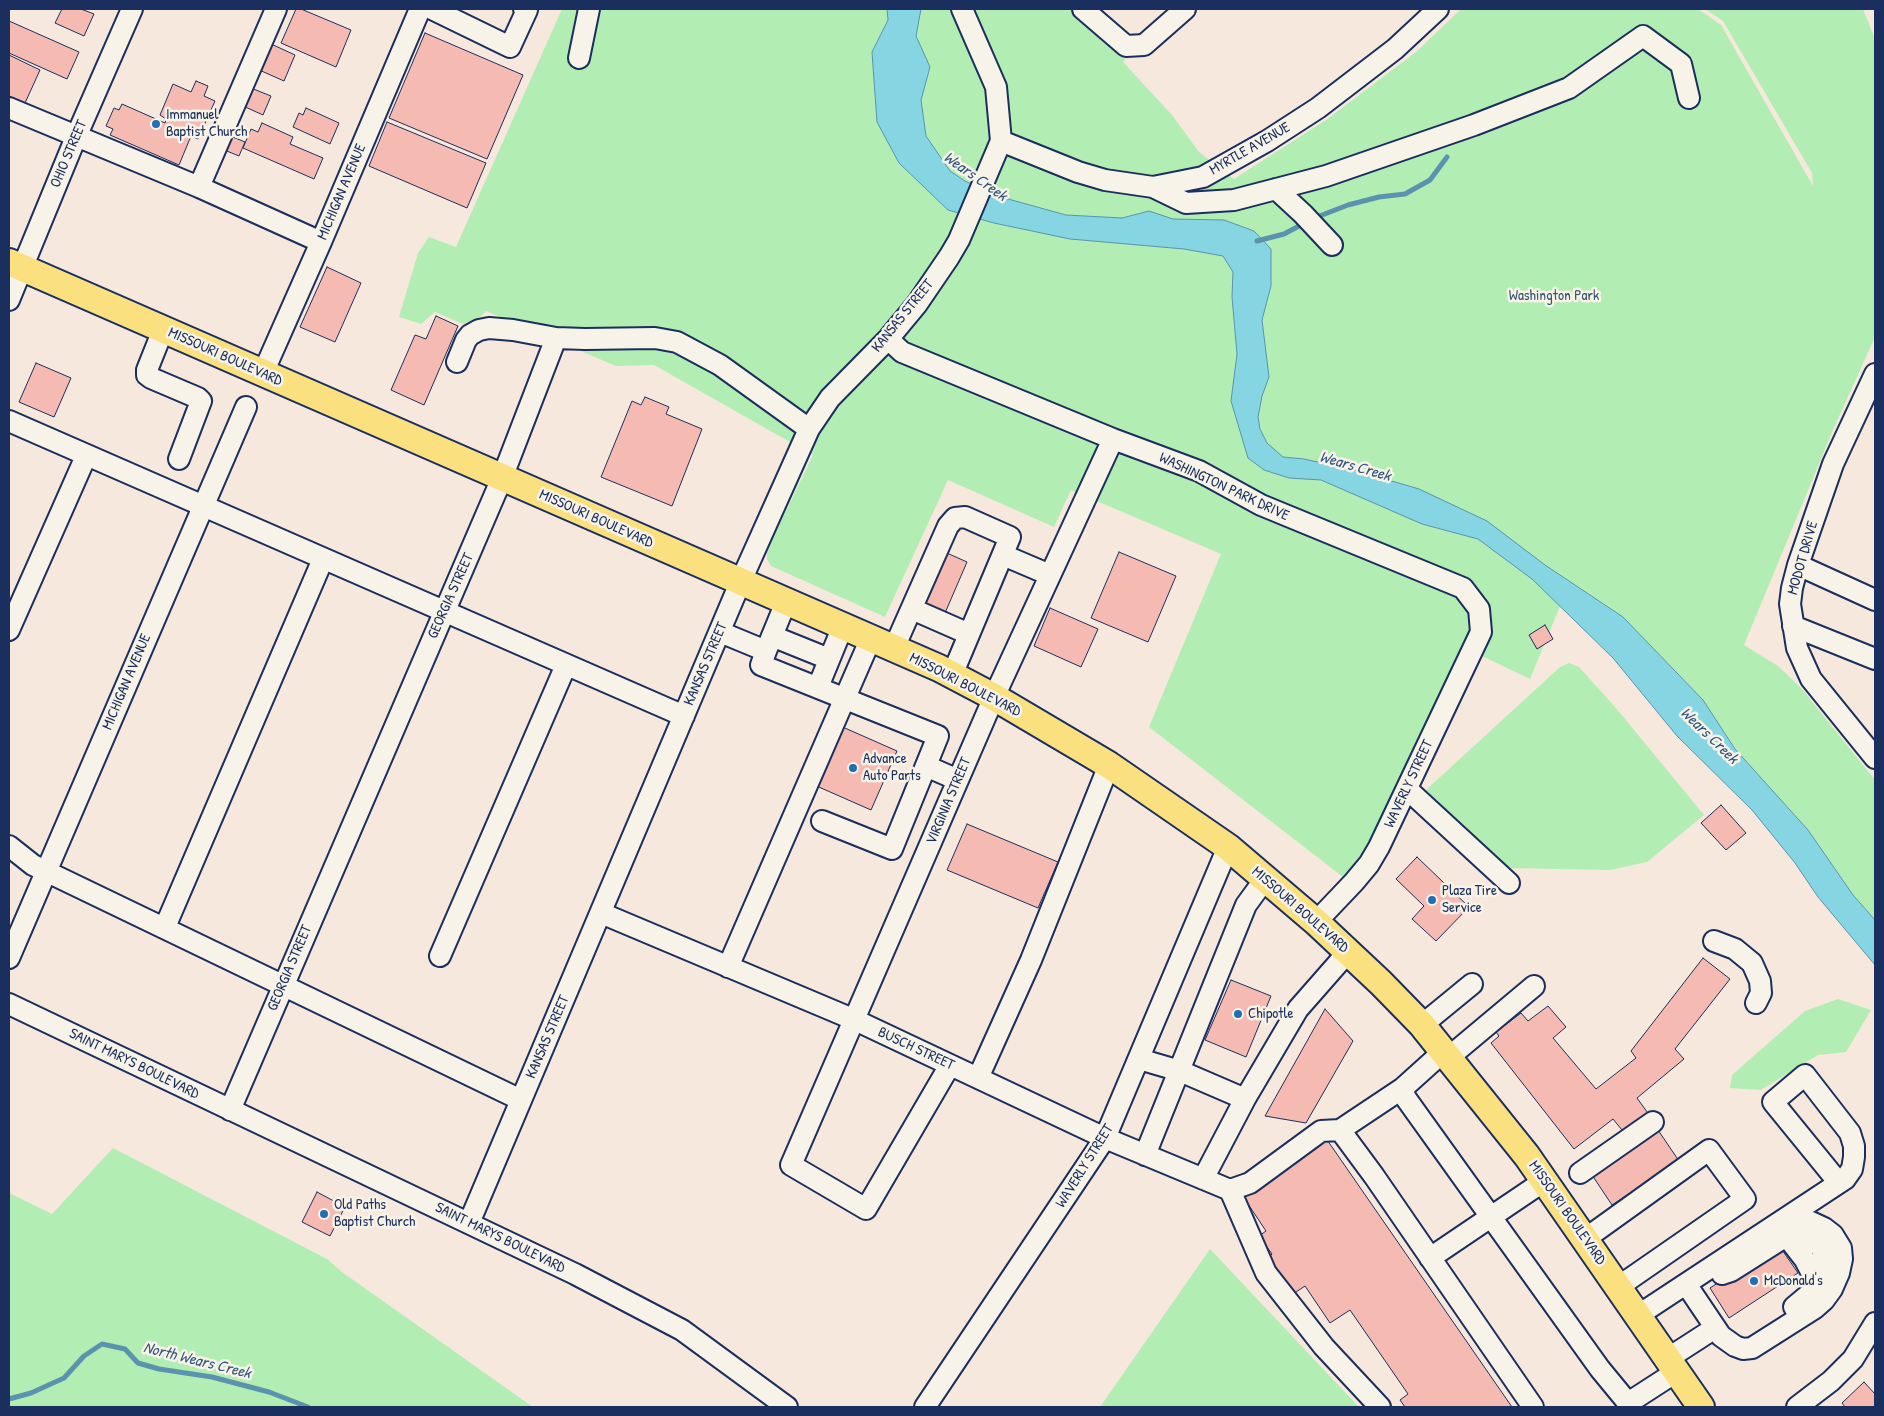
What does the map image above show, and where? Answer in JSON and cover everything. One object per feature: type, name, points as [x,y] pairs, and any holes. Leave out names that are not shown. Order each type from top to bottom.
[{"type":"main road","name":"MISSOURI BOULEVARD","points":[[16,265],[740,583],[894,648],[994,697],[1109,765],[1228,847],[1316,922],[1422,1025],[1527,1156],[1701,1407]]},
{"type":"street","name":"OHIO STREET","points":[[9,300],[16,265],[76,137],[132,9]]},
{"type":"street","points":[[199,187],[276,9]]},
{"type":"street","name":"MICHIGAN AVENUE","points":[[263,374],[420,9]]},
{"type":"street","points":[[432,9],[510,47],[527,10],[524,9]]},
{"type":"street","points":[[579,58],[589,9]]},
{"type":"street","points":[[962,9],[996,87],[1001,140]]},
{"type":"street","points":[[1083,9],[1126,46],[1144,45],[1185,9]]},
{"type":"street","name":"MYRTLE AVENUE","points":[[1001,140],[1078,172],[1104,180],[1153,187],[1202,177],[1267,141],[1318,108],[1387,55],[1438,9]]},
{"type":"street","points":[[1153,187],[1186,202],[1234,200],[1326,176],[1474,125],[1569,88],[1643,36],[1681,64],[1689,98]]},
{"type":"street","points":[[9,108],[199,187],[321,242]]},
{"type":"street","name":"KANSAS STREET","points":[[469,1224],[740,583],[809,429],[830,398],[888,338],[917,304],[949,257],[959,240],[1001,140]]},
{"type":"street","points":[[1276,189],[1304,214],[1332,245]]},
{"type":"street","points":[[457,362],[470,334],[489,328],[513,330],[556,338],[594,340],[655,338],[677,342],[720,365],[809,429]]},
{"type":"street","points":[[163,330],[147,374],[201,401],[179,459]]},
{"type":"street","name":"GEORGIA STREET","points":[[230,1110],[502,478],[556,338]]},
{"type":"street","name":"WASHINGTON PARK DRIVE","points":[[888,338],[902,352],[1113,439],[1198,471],[1261,505],[1463,588],[1479,609],[1481,632]]},
{"type":"street","name":"MODOT DRIVE","points":[[1875,374],[1871,395],[1833,464],[1798,564],[1790,604],[1798,648],[1811,679],[1875,758]]},
{"type":"street","name":"MICHIGAN AVENUE","points":[[9,958],[246,406]]},
{"type":"street","points":[[9,421],[684,716]]},
{"type":"street","name":"VIRGINIA STREET","points":[[950,1065],[866,1208],[791,1165],[994,697],[1113,439]]},
{"type":"street","points":[[9,630],[86,456]]},
{"type":"street","points":[[894,648],[948,526],[955,518],[965,517],[1010,537],[952,675]]},
{"type":"street","points":[[1003,554],[1050,575]]},
{"type":"street","points":[[165,927],[323,559]]},
{"type":"street","points":[[1798,564],[1875,600]]},
{"type":"street","points":[[786,602],[761,665],[938,736],[892,849]]},
{"type":"street","points":[[912,609],[969,634]]},
{"type":"street","points":[[818,687],[843,626]]},
{"type":"street","points":[[1793,626],[1875,659]]},
{"type":"street","points":[[720,632],[829,659]]},
{"type":"street","name":"WAVERLY STREET","points":[[1316,922],[1369,864],[1407,790],[1481,632]]},
{"type":"street","points":[[728,967],[871,638]]},
{"type":"street","points":[[440,956],[566,665]]},
{"type":"street","points":[[978,1078],[1031,960],[1109,765]]},
{"type":"street","points":[[926,766],[958,780]]},
{"type":"street","points":[[1407,790],[1509,882]]},
{"type":"street","points":[[822,821],[923,863]]},
{"type":"street","points":[[9,846],[33,865],[521,1100]]},
{"type":"street","name":"WAVERLY STREET","points":[[925,1407],[1106,1138],[1228,847]]},
{"type":"street","points":[[1145,1155],[1246,905],[1265,879]]},
{"type":"street","name":"BUSCH STREET","points":[[601,913],[855,1020],[1106,1138],[1230,1190]]},
{"type":"street","points":[[1714,941],[1735,949],[1752,963],[1760,981],[1761,993],[1756,1003]]},
{"type":"street","points":[[1203,1178],[1245,1098],[1298,1009],[1348,952]]},
{"type":"street","points":[[1422,1025],[1472,984]]},
{"type":"street","points":[[1380,1407],[1324,1347],[1266,1273],[1230,1190],[1250,1182],[1320,1131],[1340,1130],[1403,1088],[1534,986]]},
{"type":"street","name":"SAINT MARYS BOULEVARD","points":[[9,1004],[575,1274],[682,1330],[787,1407]]},
{"type":"street","points":[[1139,1059],[1180,1071],[1245,1098]]},
{"type":"street","points":[[1778,1232],[1845,1179],[1852,1168],[1854,1146],[1850,1134],[1805,1075],[1773,1102],[1839,1183]]},
{"type":"street","points":[[1403,1088],[1410,1104],[1625,1405],[1672,1366],[1722,1335]]},
{"type":"street","points":[[1580,1173],[1653,1122]]},
{"type":"street","points":[[1340,1130],[1532,1407]]},
{"type":"street","points":[[1585,1239],[1710,1150],[1745,1199],[1618,1287]]},
{"type":"street","points":[[1430,1258],[1544,1181]]},
{"type":"street","points":[[1638,1316],[1692,1280],[1796,1220],[1811,1222],[1824,1228],[1833,1235],[1841,1248],[1842,1259],[1839,1273],[1832,1289],[1824,1300],[1815,1308],[1752,1348],[1743,1349],[1722,1335],[1692,1280]]},
{"type":"street","points":[[1722,1335],[1736,1343],[1746,1340],[1803,1301],[1816,1286],[1815,1277],[1805,1260],[1788,1238],[1778,1232]]},
{"type":"street","points":[[1797,1407],[1831,1381],[1870,1344],[1875,1323]]},
{"type":"green space","name":"Washington Park","points":[[562,9],[1074,9],[1128,55],[1123,62],[1172,115],[1199,152],[1234,179],[1326,120],[1416,52],[1461,9],[1698,9],[1721,25],[1813,186],[1812,173],[1723,21],[1705,9],[1863,9],[1875,39],[1875,337],[1833,430],[1744,645],[1778,666],[1802,689],[1875,780],[1875,920],[1853,895],[1808,830],[1735,749],[1703,700],[1623,617],[1570,582],[1530,679],[1463,647],[1361,862],[1343,877],[1149,727],[1221,554],[1071,490],[1054,527],[948,480],[885,617],[771,566],[767,559],[767,550],[813,455],[654,365],[616,366],[486,311],[480,317],[463,324],[435,312],[421,324],[399,317],[418,253],[429,237],[456,247]]},
{"type":"green space","points":[[1569,663],[1579,667],[1616,708],[1704,815],[1647,862],[1610,870],[1506,868],[1426,790],[1560,667]]},
{"type":"green space","points":[[1838,999],[1871,1010],[1846,1052],[1818,1055],[1761,1090],[1730,1088],[1732,1075],[1805,1011]]},
{"type":"green space","points":[[113,1148],[327,1259],[342,1272],[533,1407],[9,1407],[9,1193],[52,1214]]},
{"type":"green space","points":[[1210,1249],[1359,1407],[1100,1407]]},
{"type":"water","name":"Wears Creek","points":[[887,9],[921,9],[916,36],[930,67],[921,100],[926,136],[950,171],[965,181],[1001,197],[1066,215],[1122,218],[1149,211],[1173,219],[1224,220],[1254,231],[1271,249],[1271,286],[1262,320],[1269,377],[1262,396],[1258,417],[1260,429],[1267,443],[1283,457],[1304,459],[1354,470],[1419,489],[1487,521],[1545,565],[1623,617],[1703,700],[1735,749],[1808,830],[1853,895],[1875,920],[1875,965],[1818,897],[1795,863],[1752,810],[1677,736],[1613,658],[1532,579],[1478,539],[1422,524],[1321,480],[1289,478],[1264,470],[1248,458],[1231,401],[1237,354],[1232,297],[1233,272],[1223,256],[1184,249],[1070,239],[994,223],[948,210],[899,163],[877,122],[872,52],[888,20]]},
{"type":"building","points":[[62,9],[81,9],[94,14],[84,36],[55,23]]},
{"type":"building","points":[[296,9],[301,9],[351,30],[336,67],[281,43]]},
{"type":"building","points":[[9,21],[79,52],[67,79],[9,53]]},
{"type":"building","points":[[425,33],[523,75],[487,159],[389,118]]},
{"type":"building","points":[[269,43],[295,55],[284,81],[257,69]]},
{"type":"building","points":[[9,55],[40,70],[25,103],[9,96]]},
{"type":"building","name":"Immanuel Baptist Church","points":[[196,81],[208,86],[204,96],[215,101],[198,139],[191,136],[179,165],[110,135],[113,129],[106,126],[114,108],[119,110],[122,104],[165,123],[166,119],[160,115],[173,84],[191,92]]},
{"type":"building","points":[[251,88],[271,96],[263,115],[243,106]]},
{"type":"building","points":[[306,108],[339,123],[330,144],[293,127],[299,113],[303,115]]},
{"type":"building","points":[[387,122],[486,163],[467,208],[369,166]]},
{"type":"building","points":[[262,123],[293,137],[290,144],[323,158],[314,179],[243,148],[251,129],[258,132]]},
{"type":"building","points":[[228,135],[245,142],[239,156],[222,149]]},
{"type":"building","points":[[327,267],[361,283],[335,342],[300,327]]},
{"type":"building","points":[[436,316],[458,326],[424,405],[391,390],[415,335],[426,339]]},
{"type":"building","points":[[36,363],[71,378],[54,417],[19,402]]},
{"type":"building","points":[[645,397],[669,407],[666,414],[702,429],[672,506],[601,477],[632,401],[641,405]]},
{"type":"building","points":[[940,550],[967,562],[945,613],[918,602]]},
{"type":"building","points":[[1119,552],[1176,576],[1148,642],[1091,618]]},
{"type":"building","points":[[1050,608],[1098,629],[1081,667],[1034,646]]},
{"type":"building","points":[[1545,625],[1553,639],[1537,649],[1529,635]]},
{"type":"building","points":[[838,725],[897,751],[871,810],[812,784]]},
{"type":"building","points":[[1721,805],[1746,833],[1726,850],[1701,823]]},
{"type":"building","points":[[967,824],[1058,862],[1038,908],[947,870]]},
{"type":"building","points":[[1417,857],[1469,907],[1436,941],[1412,919],[1424,906],[1396,879]]},
{"type":"building","points":[[1703,958],[1730,979],[1675,1049],[1684,1059],[1637,1098],[1650,1116],[1626,1135],[1613,1119],[1574,1149],[1491,1043],[1499,1036],[1496,1032],[1521,1013],[1528,1021],[1548,1006],[1566,1027],[1553,1038],[1596,1089],[1636,1058],[1631,1051]]},
{"type":"building","points":[[1231,980],[1271,996],[1246,1057],[1205,1040]]},
{"type":"building","points":[[1325,1009],[1353,1041],[1306,1123],[1265,1116]]},
{"type":"building","points":[[1656,1127],[1679,1161],[1612,1205],[1590,1172]]},
{"type":"building","points":[[1323,1134],[1512,1407],[1405,1407],[1400,1400],[1408,1394],[1350,1310],[1330,1323],[1305,1286],[1290,1296],[1266,1260],[1272,1254],[1259,1236],[1266,1231],[1240,1192]]},
{"type":"building","name":"Old Paths Baptist Church","points":[[317,1192],[345,1207],[330,1236],[302,1222]]},
{"type":"building","name":"McDonald's","points":[[1778,1244],[1798,1273],[1729,1318],[1710,1288]]},
{"type":"building","points":[[1864,1382],[1875,1394],[1875,1407],[1845,1407],[1842,1403]]},
{"type":"waterway","points":[[1317,217],[1348,205],[1379,197],[1405,194],[1430,180],[1447,157]]},
{"type":"waterway","points":[[1257,241],[1284,234],[1301,225]]},
{"type":"waterway","name":"North Wears Creek","points":[[9,1399],[31,1393],[64,1378],[84,1356],[102,1344],[125,1349],[138,1363],[159,1369],[212,1377],[269,1392],[308,1407]]},
{"type":"place","name":"Immanuel Baptist Church","points":[[156,124]]},
{"type":"place","name":"Advance Auto Parts","points":[[853,768]]},
{"type":"place","name":"Plaza Tire Service","points":[[1432,900]]},
{"type":"place","name":"Chipotle","points":[[1238,1014]]},
{"type":"place","name":"Old Paths Baptist Church","points":[[324,1214]]},
{"type":"place","name":"McDonald's","points":[[1754,1281]]}]
